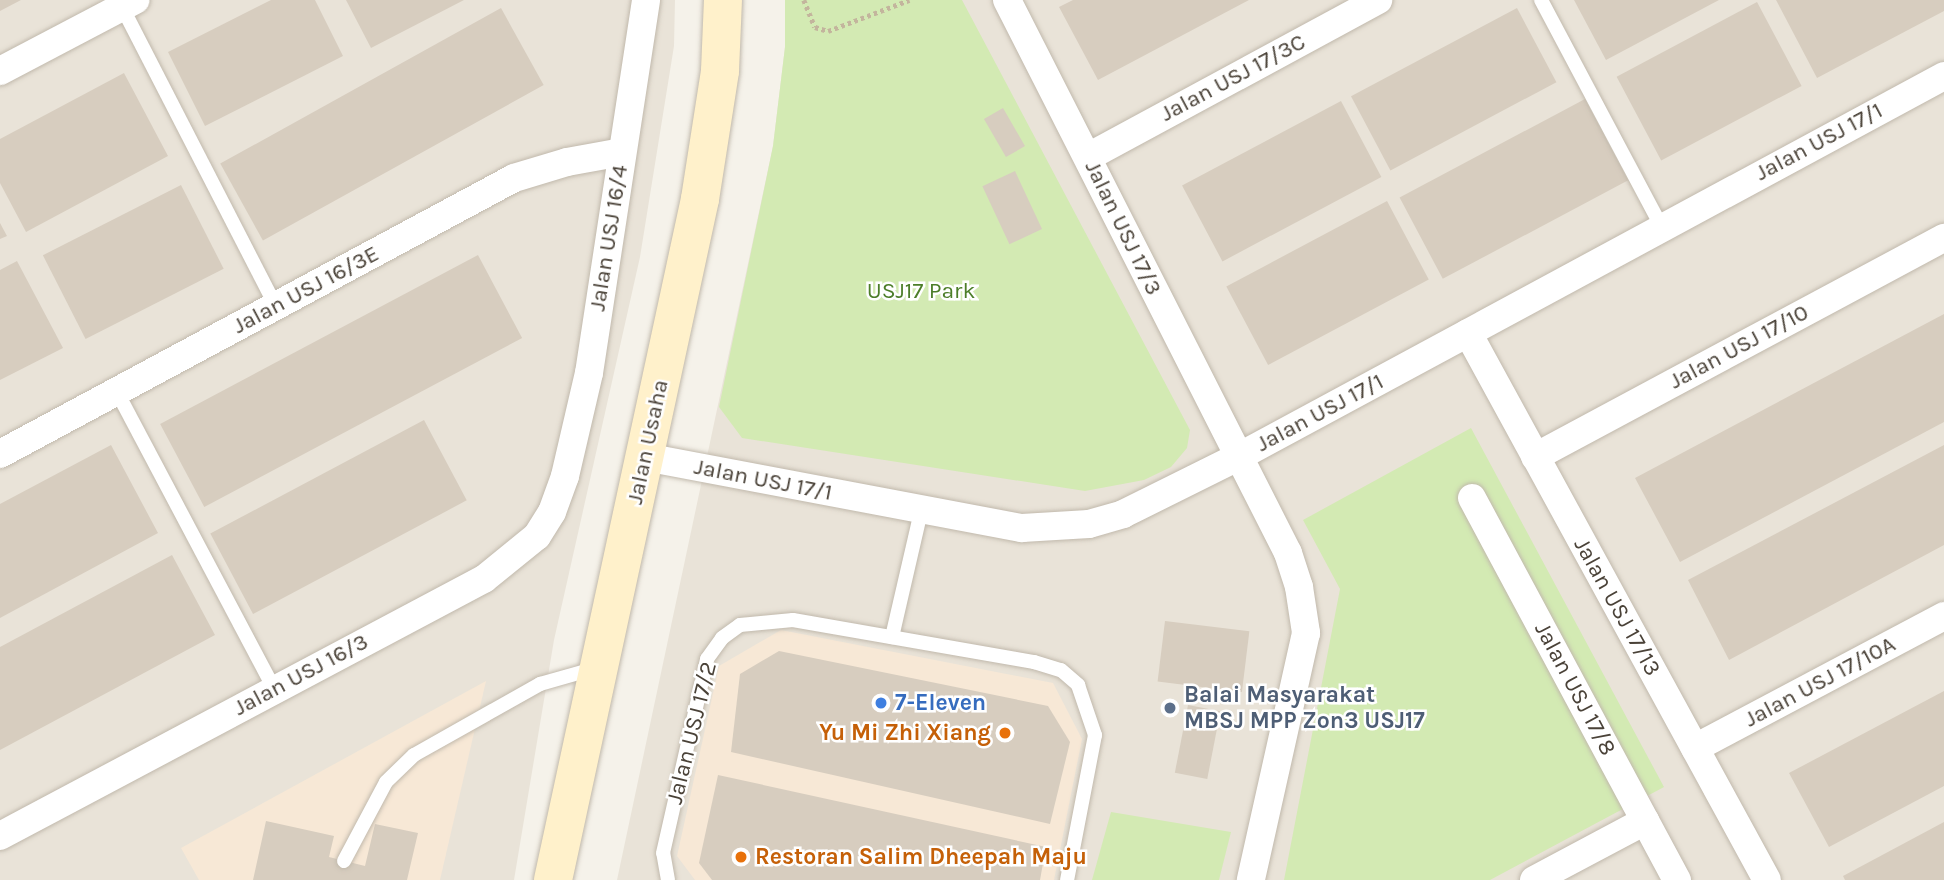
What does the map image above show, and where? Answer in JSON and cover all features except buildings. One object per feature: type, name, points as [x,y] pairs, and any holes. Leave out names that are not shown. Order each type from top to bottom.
[{"type":"street","name":"Jalan USJ 16/4","points":[[565,476],[589,373],[646,0]]},
{"type":"street","name":"Jalan Usaha","points":[[553,880],[700,199],[720,71],[723,0]]},
{"type":"street","name":"Jalan USJ 17/3","points":[[1007,0],[1288,553],[1306,633],[1251,880]]},
{"type":"street","name":"Jalan USJ 17/3C","points":[[1088,157],[1378,0]]},
{"type":"street","points":[[0,71],[125,2]]},
{"type":"street","name":"Jalan USJ 17/1","points":[[645,457],[1021,528],[1089,524],[1123,514],[1240,456],[1661,226],[1944,76]]},
{"type":"street","name":"Jalan USJ 16/3E","points":[[0,454],[514,178],[567,162],[622,152]]},
{"type":"street","name":"Jalan USJ 17/10","points":[[1535,457],[1944,238]]},
{"type":"street","name":"Jalan USJ 17/13","points":[[1468,333],[1767,880]]},
{"type":"street","name":"Jalan USJ 16/3","points":[[0,836],[484,579],[514,558],[537,536],[552,512],[565,476]]},
{"type":"street","name":"Jalan USJ 17/8","points":[[1472,498],[1677,880]]},
{"type":"street","name":"Jalan USJ 17/10A","points":[[1695,748],[1944,616]]},
{"type":"street","points":[[1534,880],[1646,821]]},
{"type":"lane","points":[[1541,0],[1661,226]]},
{"type":"lane","points":[[125,2],[276,307]]},
{"type":"lane","points":[[117,392],[274,689]]},
{"type":"lane","points":[[892,637],[921,511]]},
{"type":"lane","name":"Jalan USJ 17/2","points":[[668,880],[663,853],[707,659],[722,638],[740,625],[784,620],[1034,662],[1061,670],[1078,685],[1095,735],[1067,880]]},
{"type":"lane","points":[[344,861],[386,782],[414,755],[540,684],[599,667]]},
{"type":"path","points":[[804,0],[815,27],[828,31],[909,0]]},
{"type":"shaded area","points":[[0,0],[675,0],[674,46],[640,257],[554,640],[514,880],[0,880]]},
{"type":"shaded area","points":[[785,0],[1944,0],[1944,880],[617,880],[773,146],[785,47]]},
{"type":"shaded area","points":[[781,630],[1053,683],[1082,739],[1054,880],[695,880],[677,856],[719,666]]},
{"type":"shaded area","points":[[486,681],[440,880],[199,880],[181,848]]},
{"type":"green space","name":"USJ17 Park","points":[[785,0],[962,0],[1190,430],[1187,448],[1171,467],[1144,480],[1085,491],[742,438],[719,407],[773,146],[785,47]]},
{"type":"green space","points":[[1471,428],[1664,787],[1490,880],[1284,880],[1340,589],[1303,520]]},
{"type":"green space","points":[[1111,812],[1231,832],[1219,880],[1092,880]]},
{"type":"place","name":"7-Eleven","points":[[881,703]]},
{"type":"place","name":"Balai Masyarakat MBSJ MPP Zon3 USJ17","points":[[1170,708]]},
{"type":"place","name":"Yu Mi Zhi Xiang","points":[[1005,733]]},
{"type":"place","name":"Restoran Salim Dheepah Maju","points":[[741,857]]}]
